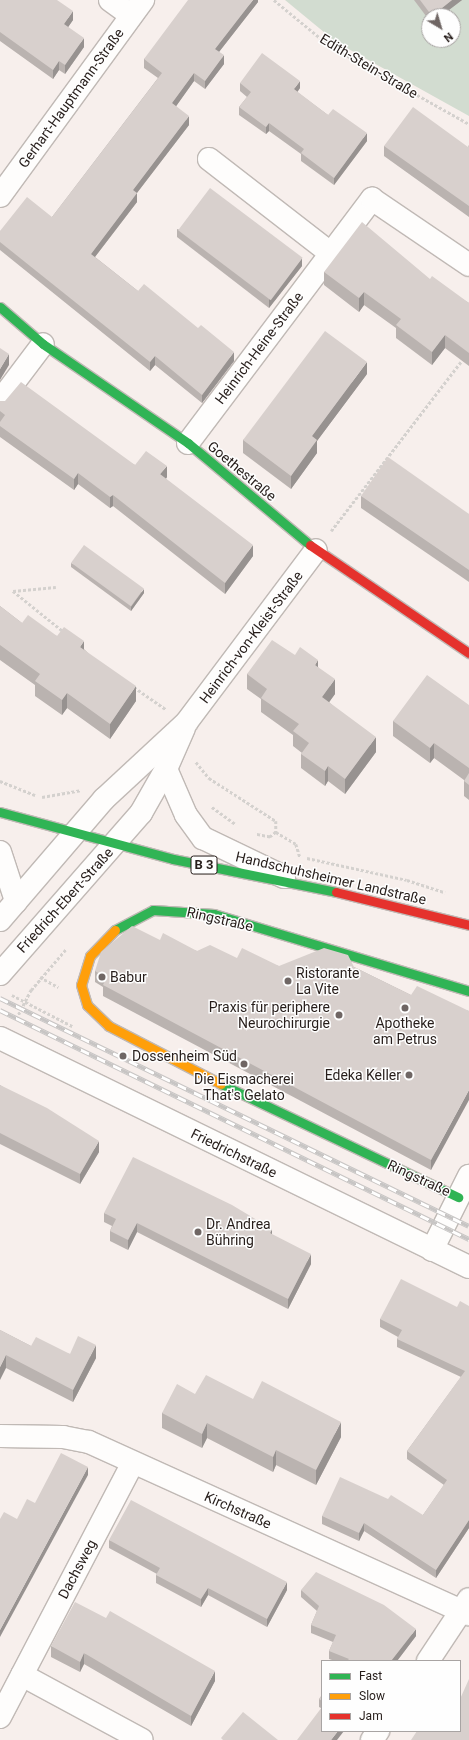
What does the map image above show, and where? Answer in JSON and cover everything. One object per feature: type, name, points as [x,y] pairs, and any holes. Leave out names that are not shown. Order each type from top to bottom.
[{"type":"street","points":[[110,0],[137,8]]},
{"type":"street","name":"Gerhart-Hauptmann-Straße","points":[[0,196],[137,8]]},
{"type":"street","points":[[210,159],[330,252]]},
{"type":"street","name":"Heinrich-Heine-Straße","points":[[188,443],[330,252],[372,199],[469,265]]},
{"type":"street","name":"Goethestraße","points":[[0,307],[43,344],[188,443],[316,550],[469,653]]},
{"type":"street","points":[[0,401],[43,344]]},
{"type":"street","name":"Heinrich-von-Kleist-Straße","points":[[74,832],[104,799],[186,723],[316,550]]},
{"type":"street","name":"Heinrich-von-Kleist-Straße","points":[[115,844],[141,813],[166,769],[186,723]]},
{"type":"street","points":[[166,769],[186,815],[203,838],[294,882]]},
{"type":"street","name":"Handschuhsheimer Landstraße","points":[[0,812],[115,844],[294,882],[469,925]]},
{"type":"street","points":[[0,920],[74,832]]},
{"type":"street","name":"Friedrich-Ebert-Straße","points":[[0,974],[115,844]]},
{"type":"street","points":[[0,852],[16,901]]},
{"type":"street","name":"Ringstraße","points":[[458,1197],[248,1098],[109,1026],[88,1006],[81,985],[90,956],[118,926],[147,912],[167,909],[214,914],[355,954],[469,992]]},
{"type":"street","name":"Friedrichstraße","points":[[0,1038],[469,1267]]},
{"type":"street","name":"Ringstraße","points":[[432,1250],[469,1176]]},
{"type":"street","name":"Kirchstraße","points":[[0,1436],[63,1436],[89,1442],[133,1463],[467,1608]]},
{"type":"street","name":"Dachsweg","points":[[0,1717],[133,1463]]},
{"type":"street","points":[[429,1660],[467,1608]]},
{"type":"street","points":[[22,1675],[142,1740]]},
{"type":"path","name":"Edith-Stein-Straße","points":[[274,0],[330,46],[469,124]]},
{"type":"path","points":[[347,510],[464,356]]},
{"type":"path","points":[[56,587],[13,590],[70,637]]},
{"type":"path","points":[[129,684],[186,723]]},
{"type":"path","points":[[195,758],[209,778],[270,815],[278,827],[276,832]]},
{"type":"path","points":[[208,803],[238,826]]},
{"type":"path","points":[[248,832],[263,837],[276,832]]},
{"type":"path","points":[[276,832],[296,844],[300,857]]},
{"type":"path","points":[[293,855],[407,880],[447,893]]},
{"type":"path","points":[[14,1022],[24,1001],[40,977],[53,984]]},
{"type":"path","points":[[24,1001],[77,1028]]},
{"type":"shaded area","points":[[285,0],[469,0],[469,116],[336,42]]},
{"type":"building","points":[[0,0],[57,0],[73,11],[64,24],[84,38],[65,65],[59,61],[53,70],[0,32]]},
{"type":"building","points":[[188,0],[253,0],[215,49],[224,55],[205,81],[194,73],[172,103],[189,116],[133,190],[137,193],[91,254],[138,291],[144,284],[198,328],[201,325],[234,352],[202,395],[155,356],[150,362],[0,242],[0,231],[27,197],[52,217],[162,73],[144,59]]},
{"type":"building","points":[[420,0],[452,0],[442,8],[426,8]]},
{"type":"building","points":[[262,53],[300,81],[294,89],[328,115],[333,109],[367,133],[334,178],[301,153],[304,149],[269,123],[266,127],[239,107],[251,92],[240,83]]},
{"type":"building","points":[[413,107],[468,147],[469,145],[469,206],[384,146]]},
{"type":"building","points":[[210,188],[303,258],[271,300],[178,230]]},
{"type":"building","points":[[362,222],[430,279],[432,276],[469,303],[469,353],[445,335],[432,352],[396,325],[401,319],[364,292],[359,298],[324,272]]},
{"type":"building","points":[[325,331],[367,362],[312,436],[317,440],[291,476],[243,440]]},
{"type":"building","points":[[0,348],[9,354],[0,369]]},
{"type":"building","points":[[21,382],[135,465],[146,451],[167,466],[160,474],[253,545],[225,583],[113,495],[110,497],[78,473],[74,479],[0,426],[0,422],[5,415],[0,411],[0,401],[5,401]]},
{"type":"building","points":[[388,457],[469,514],[469,570],[361,496]]},
{"type":"building","points":[[84,545],[144,588],[131,606],[71,563]]},
{"type":"building","points":[[0,606],[22,623],[28,615],[57,636],[64,627],[84,641],[80,647],[136,686],[110,724],[67,693],[62,700],[35,681],[40,674],[0,645]]},
{"type":"building","points":[[272,640],[295,655],[300,647],[318,660],[315,665],[335,679],[322,697],[376,737],[345,779],[328,766],[325,771],[301,754],[309,743],[293,731],[299,724],[261,698],[267,689],[247,674]]},
{"type":"building","points":[[427,675],[469,705],[469,768],[434,743],[430,748],[393,721]]},
{"type":"building","points":[[469,773],[469,785],[464,781]]},
{"type":"building","points":[[132,926],[160,940],[163,933],[197,951],[210,945],[237,958],[242,948],[279,966],[324,948],[348,955],[354,967],[411,995],[417,986],[469,1011],[469,1090],[431,1160],[103,985],[106,978],[95,971],[101,952]]},
{"type":"building","points":[[0,1085],[47,1108],[99,1141],[80,1174],[0,1133]]},
{"type":"building","points":[[133,1157],[232,1205],[272,1229],[270,1233],[311,1254],[288,1299],[137,1223],[128,1240],[110,1231],[116,1219],[104,1213]]},
{"type":"building","points":[[401,1279],[457,1307],[460,1301],[469,1306],[469,1520],[436,1570],[364,1523],[359,1533],[322,1516],[340,1477],[388,1499],[391,1495],[423,1515],[447,1480],[407,1451],[465,1371],[397,1339],[402,1330],[380,1319]]},
{"type":"building","points":[[0,1330],[31,1346],[36,1337],[70,1354],[78,1336],[96,1345],[73,1390],[6,1355],[0,1367]]},
{"type":"building","points":[[206,1375],[253,1399],[262,1381],[341,1422],[316,1470],[276,1450],[273,1457],[207,1423],[202,1434],[162,1413],[177,1384],[195,1394]]},
{"type":"building","points":[[61,1453],[88,1467],[0,1630],[0,1519],[4,1512],[17,1519],[27,1499],[35,1503]]},
{"type":"building","points":[[131,1500],[287,1582],[267,1619],[208,1588],[201,1599],[156,1575],[160,1568],[109,1540]]},
{"type":"building","points":[[316,1572],[384,1605],[416,1629],[392,1660],[348,1660],[349,1659],[329,1651],[336,1635],[311,1625],[319,1606],[301,1590]]},
{"type":"building","points":[[75,1602],[106,1618],[110,1611],[215,1671],[191,1716],[84,1653],[80,1662],[51,1646]]},
{"type":"building","points":[[469,1679],[469,1740],[411,1740],[416,1732],[461,1732],[461,1697]]},
{"type":"building","points":[[321,1708],[321,1732],[337,1732],[331,1740],[297,1740]]},
{"type":"building","points":[[243,1712],[278,1740],[223,1740],[221,1738]]},
{"type":"railway","points":[[0,998],[469,1226]]},
{"type":"railway","points":[[0,1010],[469,1239]]},
{"type":"traffic: fast","points":[[0,307],[43,344],[188,443],[310,545]]},
{"type":"traffic: fast","points":[[0,812],[173,859],[336,892]]},
{"type":"traffic: fast","points":[[115,930],[153,910],[214,914],[469,991]]},
{"type":"traffic: fast","points":[[221,1084],[458,1197]]},
{"type":"traffic: slow","points":[[115,930],[90,956],[81,985],[87,1005],[109,1026],[221,1084]]},
{"type":"traffic: jam","points":[[310,545],[469,653]]},
{"type":"traffic: jam","points":[[336,892],[469,925]]},
{"type":"place","name":"Babur","points":[[102,977]]},
{"type":"place","name":"Ristorante La Vite","points":[[288,981]]},
{"type":"place","name":"Apotheke am Petrus","points":[[405,1008]]},
{"type":"place","name":"Praxis für periphere Neurochirurgie","points":[[339,1015]]},
{"type":"place","name":"Dossenheim Süd","points":[[123,1056]]},
{"type":"place","name":"Die Eismacherei That's Gelato","points":[[244,1064]]},
{"type":"place","name":"Edeka Keller","points":[[409,1075]]},
{"type":"place","name":"Dr. Andrea Bühring","points":[[198,1232]]}]
